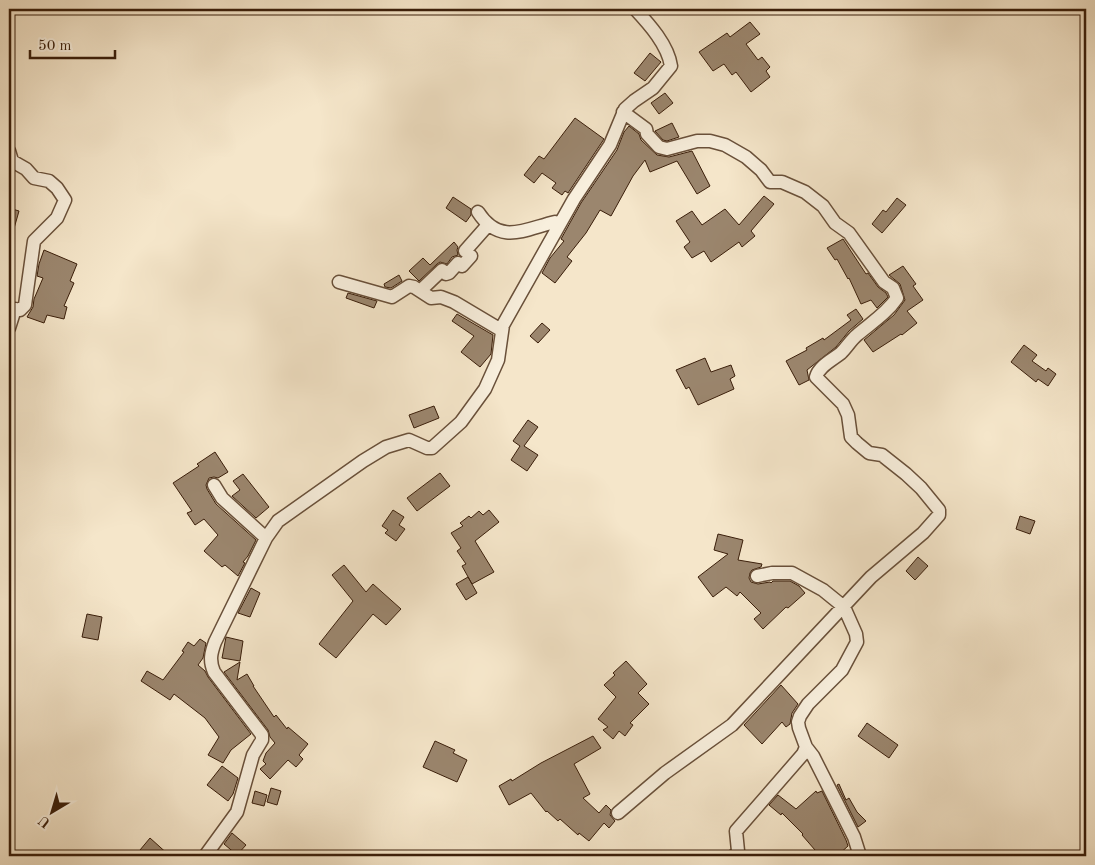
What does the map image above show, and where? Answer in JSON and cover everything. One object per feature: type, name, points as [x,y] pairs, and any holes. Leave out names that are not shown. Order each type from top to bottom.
[{"type":"street","points":[[205,856],[237,812],[253,755],[262,740],[262,735],[214,672],[210,656],[266,538],[278,522],[363,461],[386,447],[409,440],[427,448],[432,448],[461,422],[485,389],[498,360],[502,341],[502,325],[560,224],[610,145],[623,112],[627,106],[659,83],[671,66],[667,53],[652,28],[635,9]]},
{"type":"street","points":[[618,813],[665,773],[732,725],[871,576],[923,533],[939,515],[939,510],[921,488],[906,474],[882,455],[869,453],[851,437],[848,415],[844,404],[816,377],[832,358],[840,353],[855,336],[888,310],[897,298],[893,288],[884,282],[849,233],[835,224],[823,206],[805,192],[782,182],[770,182],[761,170],[725,145],[710,141],[697,141],[668,149],[659,146],[647,134],[646,129],[623,112]]},
{"type":"street","points":[[9,151],[12,161],[26,169],[34,178],[49,181],[57,188],[65,200],[57,218],[34,241],[25,305],[20,310],[12,308],[9,328]]},
{"type":"street","points":[[478,212],[488,225],[497,230],[517,233],[555,222],[560,224]]},
{"type":"street","points":[[421,290],[442,270],[446,274],[458,263],[462,266],[471,256],[466,250],[488,225]]},
{"type":"street","points":[[339,282],[392,297],[409,286],[421,290],[431,298],[441,297],[454,302],[501,330]]},
{"type":"street","points":[[214,485],[222,498],[266,538]]},
{"type":"street","points":[[757,576],[772,573],[792,573],[823,590],[844,607],[856,634],[857,642],[846,664],[836,677],[808,704],[798,722],[806,747],[813,756],[854,838],[860,856]]},
{"type":"street","points":[[734,856],[738,851],[736,831],[803,754],[806,747]]},
{"type":"building","points":[[750,22],[760,34],[746,44],[758,60],[762,57],[770,67],[766,71],[770,77],[751,92],[736,72],[732,75],[724,64],[713,71],[699,52],[727,33],[730,37]]},
{"type":"building","points":[[650,53],[661,62],[645,81],[634,73]]},
{"type":"building","points":[[665,93],[673,103],[659,114],[651,103]]},
{"type":"building","points":[[575,118],[604,139],[568,193],[565,191],[562,195],[552,188],[556,183],[542,173],[534,183],[524,175],[539,156],[544,159]]},
{"type":"building","points":[[672,123],[679,137],[667,141],[663,140],[655,131]]},
{"type":"building","points":[[629,126],[639,134],[641,140],[657,155],[669,157],[692,151],[710,186],[697,194],[677,161],[650,172],[645,160],[633,176],[611,216],[600,210],[586,233],[567,257],[572,261],[555,283],[542,273],[550,258],[564,241],[561,239],[581,203],[617,150],[624,132]]},
{"type":"building","points":[[764,196],[774,204],[751,231],[755,236],[742,247],[739,242],[711,262],[704,251],[692,258],[684,247],[690,242],[676,221],[692,211],[702,225],[725,209],[739,225]]},
{"type":"building","points":[[453,197],[471,209],[471,215],[466,222],[446,208]]},
{"type":"building","points":[[897,198],[906,205],[882,233],[872,224],[883,210],[886,212]]},
{"type":"building","points":[[9,208],[19,211],[11,239],[9,239]]},
{"type":"building","points":[[843,239],[866,274],[868,273],[888,297],[877,308],[871,300],[861,304],[849,278],[837,259],[835,260],[827,248]]},
{"type":"building","points":[[454,242],[458,247],[458,255],[452,257],[447,264],[440,262],[419,281],[409,271],[423,258],[430,265]]},
{"type":"building","points":[[44,250],[77,264],[70,281],[74,283],[64,306],[67,307],[64,319],[47,315],[44,323],[27,317],[33,307],[34,299],[43,278],[37,276]]},
{"type":"building","points":[[903,266],[916,284],[913,286],[923,300],[907,311],[917,323],[902,335],[873,352],[864,340],[894,315],[905,300],[900,284],[889,275]]},
{"type":"building","points":[[399,275],[402,281],[391,288],[385,287],[384,284]]},
{"type":"building","points":[[348,293],[377,301],[374,308],[346,298]]},
{"type":"building","points":[[856,309],[863,319],[849,331],[836,347],[807,370],[809,380],[799,385],[786,361],[807,350],[806,348],[823,338],[824,340],[851,320],[847,315]]},
{"type":"building","points":[[457,314],[493,335],[491,354],[480,367],[461,352],[474,336],[452,321]]},
{"type":"building","points":[[542,323],[550,330],[538,343],[530,336]]},
{"type":"building","points":[[1024,345],[1037,355],[1032,361],[1046,371],[1048,368],[1056,374],[1048,386],[1038,379],[1036,382],[1011,362]]},
{"type":"building","points":[[705,358],[711,372],[731,365],[735,376],[730,379],[734,389],[698,405],[689,387],[686,389],[676,370]]},
{"type":"building","points":[[434,406],[439,418],[414,428],[409,415]]},
{"type":"building","points":[[528,420],[538,427],[524,446],[538,455],[527,471],[511,460],[520,446],[513,441]]},
{"type":"building","points":[[215,452],[228,472],[218,478],[209,478],[206,485],[207,489],[216,504],[256,540],[243,562],[245,563],[238,576],[225,565],[222,567],[204,551],[218,535],[204,519],[195,525],[187,513],[192,511],[173,483],[199,466],[197,464]]},
{"type":"building","points":[[440,473],[450,486],[417,511],[407,498]]},
{"type":"building","points":[[243,474],[269,507],[256,518],[232,496],[240,490],[233,481]]},
{"type":"building","points":[[393,510],[404,517],[399,525],[405,529],[396,541],[385,533],[388,530],[382,526]]},
{"type":"building","points":[[489,510],[499,522],[475,541],[494,572],[472,584],[462,566],[466,564],[457,551],[461,548],[451,533],[463,526],[460,523],[469,516],[471,518],[479,511],[483,515]]},
{"type":"building","points":[[1020,516],[1035,521],[1030,534],[1016,529]]},
{"type":"building","points":[[718,534],[743,540],[738,560],[762,564],[761,567],[752,570],[750,573],[749,578],[751,582],[758,584],[771,583],[773,581],[790,581],[799,586],[805,593],[788,608],[786,607],[763,629],[754,619],[761,613],[740,592],[737,596],[726,587],[713,597],[698,577],[728,554],[714,550]]},
{"type":"building","points":[[918,557],[928,566],[915,580],[906,571]]},
{"type":"building","points":[[344,565],[366,592],[373,584],[401,609],[386,625],[373,614],[336,658],[319,644],[353,601],[332,575]]},
{"type":"building","points":[[468,577],[477,593],[466,600],[456,584]]},
{"type":"building","points":[[251,588],[260,593],[250,617],[238,613]]},
{"type":"building","points":[[87,614],[102,617],[98,640],[82,637]]},
{"type":"building","points":[[226,637],[243,641],[240,661],[222,658]]},
{"type":"building","points":[[200,639],[206,643],[203,658],[198,665],[205,671],[251,734],[231,750],[223,763],[208,755],[219,737],[205,718],[174,694],[170,700],[141,681],[147,671],[163,680],[184,652],[182,651],[188,642],[194,646]]},
{"type":"building","points":[[626,661],[647,684],[638,693],[649,704],[630,723],[633,725],[625,736],[619,731],[613,739],[603,730],[608,727],[598,719],[616,697],[604,685]]},
{"type":"building","points":[[240,662],[237,680],[247,674],[274,717],[276,715],[287,729],[288,727],[308,744],[299,755],[303,759],[296,767],[288,760],[270,779],[260,769],[266,764],[263,761],[266,753],[275,743],[270,737],[268,730],[224,672]]},
{"type":"building","points":[[781,685],[798,704],[792,713],[790,724],[786,727],[782,722],[762,744],[744,725]]},
{"type":"building","points":[[867,723],[898,745],[889,758],[858,736]]},
{"type":"building","points":[[593,736],[601,748],[574,764],[590,794],[583,798],[599,813],[606,805],[611,810],[610,815],[615,821],[609,828],[604,823],[589,841],[579,833],[578,835],[560,819],[558,821],[546,812],[531,793],[509,805],[499,786],[511,779],[512,781],[541,763]]},
{"type":"building","points":[[435,741],[455,750],[453,753],[467,760],[457,782],[423,767]]},
{"type":"building","points":[[222,766],[238,778],[233,794],[228,801],[207,785]]},
{"type":"building","points":[[839,784],[846,800],[849,798],[857,812],[866,821],[858,827],[837,785]]},
{"type":"building","points":[[271,788],[281,791],[277,805],[267,802]]},
{"type":"building","points":[[255,791],[267,795],[264,806],[252,803]]},
{"type":"building","points":[[816,791],[817,793],[822,791],[848,846],[837,856],[805,856],[815,850],[803,834],[782,813],[781,815],[769,805],[778,795],[796,809]]},
{"type":"building","points":[[232,833],[246,845],[237,855],[224,844]]},
{"type":"building","points":[[150,838],[170,856],[135,856]]}]
